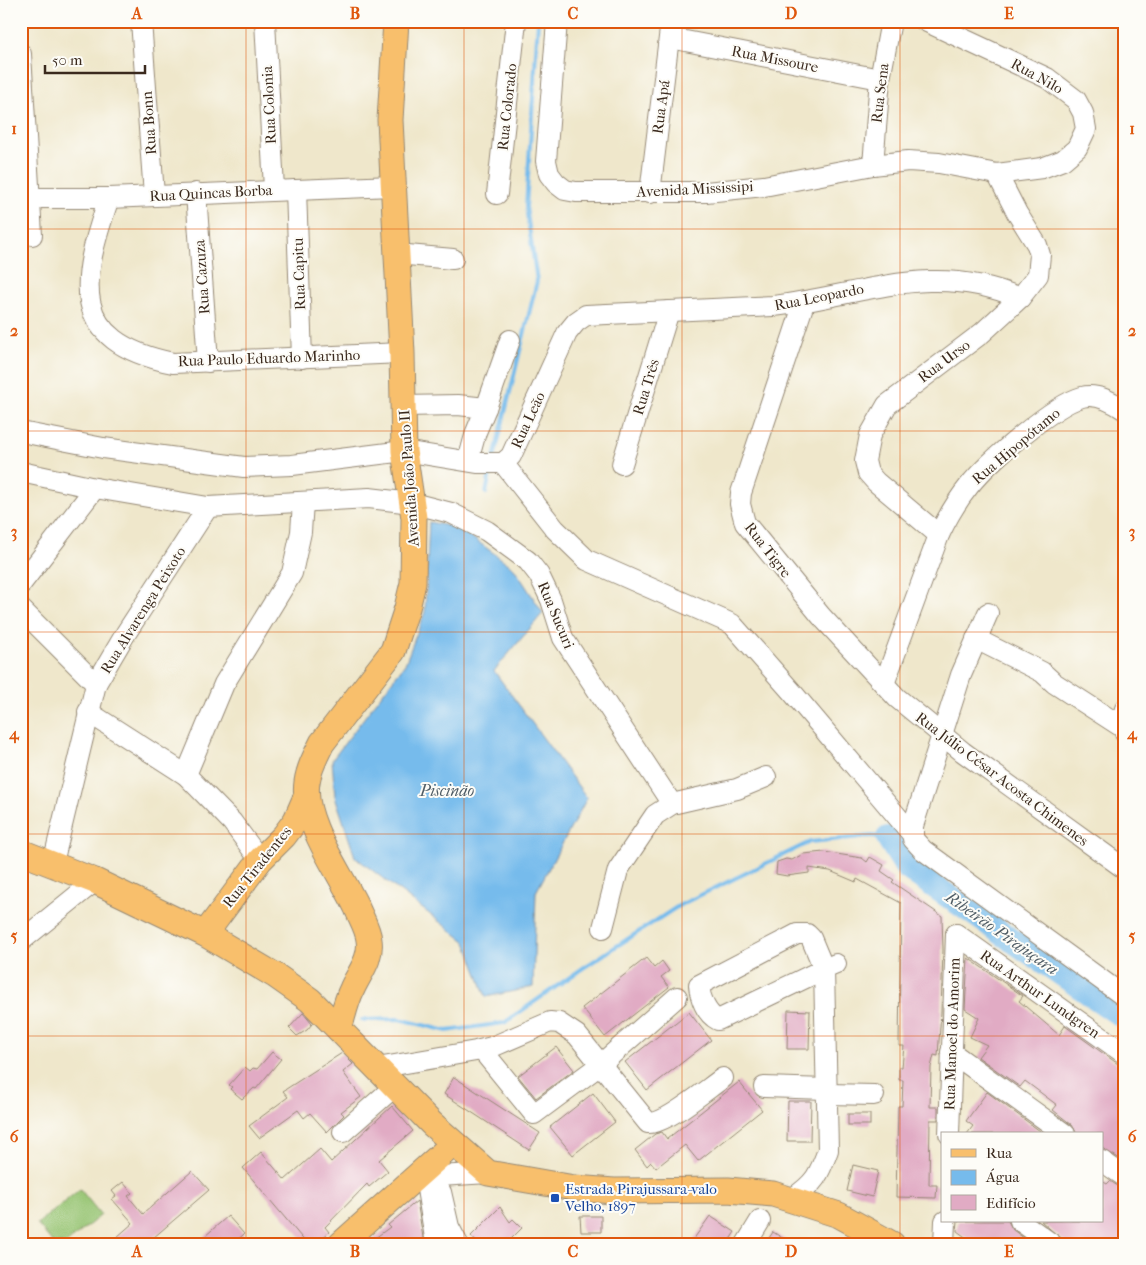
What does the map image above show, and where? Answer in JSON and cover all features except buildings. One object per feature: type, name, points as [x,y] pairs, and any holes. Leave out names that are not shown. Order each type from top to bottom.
[{"type":"main road","name":"Avenida João Paulo II","points":[[338,1029],[352,988],[359,978],[369,954],[369,940],[350,894],[321,842],[306,797],[309,770],[322,743],[393,651],[413,583],[414,536],[411,496],[405,457],[402,353],[390,120],[396,21]]},
{"type":"main road","name":"Rua Tiradentes","points":[[204,934],[260,860],[288,830],[306,797]]},
{"type":"main road","points":[[288,830],[304,833],[321,842]]},
{"type":"main road","points":[[21,852],[96,881],[204,934],[263,968],[310,1000],[378,1068],[394,1087],[453,1144],[488,1173],[574,1188],[614,1192],[728,1190],[766,1193],[793,1198],[839,1215],[864,1236],[892,1244]]},
{"type":"main road","points":[[310,1000],[352,988]]},
{"type":"main road","points":[[341,1244],[432,1174],[453,1144]]},
{"type":"street","name":"Rua Bonn","points":[[141,21],[154,195]]},
{"type":"street","name":"Rua Colonia","points":[[265,21],[274,189]]},
{"type":"street","name":"Rua Colorado","points":[[497,194],[516,21]]},
{"type":"street","name":"Avenida Mississipi","points":[[557,21],[546,161],[549,174],[565,190],[576,192],[706,192],[764,186],[873,165],[908,161],[939,163],[997,174]]},
{"type":"street","name":"Rua Sena","points":[[873,165],[880,79],[891,21]]},
{"type":"street","name":"Rua Nilo","points":[[925,21],[1047,78],[1076,100],[1083,113],[1086,130],[1078,148],[1063,160],[1042,168],[997,174]]},
{"type":"street","name":"Rua Apá","points":[[650,192],[670,30]]},
{"type":"street","name":"Rua Missoure","points":[[670,30],[880,79]]},
{"type":"street","points":[[21,54],[32,235]]},
{"type":"street","name":"Rua Urso","points":[[939,535],[892,497],[868,473],[865,461],[870,435],[887,405],[982,333],[1020,298],[1038,275],[1040,255],[1037,245],[1016,213],[997,174]]},
{"type":"street","name":"Rua Quincas Borba","points":[[30,198],[109,198],[274,189],[296,190],[392,186]]},
{"type":"street","name":"Rua Capitu","points":[[296,190],[302,358]]},
{"type":"street","name":"Rua Cazuza","points":[[196,193],[208,362]]},
{"type":"street","name":"Rua Paulo Eduardo Marinho","points":[[109,198],[93,245],[88,267],[88,297],[95,315],[108,333],[121,344],[146,356],[173,363],[402,353]]},
{"type":"street","points":[[396,254],[453,259]]},
{"type":"street","name":"Rua Leopardo","points":[[586,315],[804,303],[891,284],[935,280],[987,287],[1020,298]]},
{"type":"street","name":"Rua Tigre","points":[[804,303],[741,493],[741,510],[744,523],[754,537],[884,684]]},
{"type":"street","name":"Rua Três","points":[[622,464],[669,311]]},
{"type":"street","name":"Rua Leão","points":[[21,432],[103,448],[244,467],[405,457],[477,463],[503,462],[511,456],[527,424],[567,333],[576,322],[586,315]]},
{"type":"street","points":[[468,461],[476,432],[510,340]]},
{"type":"street","name":"Rua Hipopótamo","points":[[884,684],[939,535],[950,512],[970,485],[1031,430],[1066,404],[1084,396],[1100,397],[1113,402],[1125,410]]},
{"type":"street","points":[[403,406],[458,405],[486,408]]},
{"type":"street","points":[[503,462],[555,529],[587,560],[732,624],[912,834],[923,850],[1125,997]]},
{"type":"street","name":"Rua Sucuri","points":[[21,472],[95,488],[208,507],[411,496],[487,530],[528,561],[546,587],[563,638],[672,804]]},
{"type":"street","points":[[21,584],[95,488]]},
{"type":"street","points":[[186,775],[224,684],[292,573],[301,532],[303,502]]},
{"type":"street","name":"Rua Alvarenga Peixoto","points":[[53,863],[96,684],[126,633],[208,507]]},
{"type":"street","points":[[21,609],[96,684]]},
{"type":"street","points":[[912,834],[916,814],[943,736],[961,675],[988,613]]},
{"type":"street","points":[[976,639],[1042,672],[1054,683],[1124,720]]},
{"type":"street","name":"Rua Júlio César Acosta Chimenes","points":[[884,684],[903,704],[943,736],[1125,869]]},
{"type":"street","points":[[88,712],[186,775],[232,822],[260,860]]},
{"type":"street","points":[[603,928],[618,870],[655,815],[672,804],[737,789],[766,777]]},
{"type":"street","points":[[21,941],[96,881]]},
{"type":"street","points":[[793,1198],[809,1187],[818,1176],[828,1150],[830,967],[807,934],[797,934],[699,985],[700,994],[709,1014],[718,1020],[830,967]]},
{"type":"street","name":"Rua Manoel do Amorim","points":[[948,1132],[956,934]]},
{"type":"street","name":"Rua Arthur Lundgren","points":[[956,934],[1125,1054]]},
{"type":"street","points":[[482,1050],[534,1114],[600,1065],[677,997]]},
{"type":"street","points":[[378,1068],[482,1050],[507,1041],[539,1025],[559,1023],[576,1035],[648,1123],[668,1116],[723,1078]]},
{"type":"street","points":[[951,1052],[1062,1132]]},
{"type":"street","points":[[343,1132],[394,1087]]},
{"type":"street","points":[[764,1087],[874,1095]]},
{"type":"street","points":[[1104,1162],[1125,1177]]},
{"type":"street","points":[[432,1174],[488,1173]]},
{"type":"street","points":[[432,1174],[436,1244]]},
{"type":"street","points":[[432,1174],[449,1227],[458,1244]]},
{"type":"street","points":[[746,1244],[760,1221]]},
{"type":"street","points":[[944,1244],[945,1222]]},
{"type":"street","points":[[1021,1222],[1052,1244]]},
{"type":"green space","points":[[80,1189],[101,1215],[66,1244],[54,1244],[37,1224]]},
{"type":"water","name":"Piscinão","points":[[429,522],[459,528],[514,568],[543,613],[494,671],[587,798],[536,892],[533,987],[486,997],[466,942],[355,857],[335,796],[332,760],[405,664],[425,612]]},
{"type":"waterway","points":[[494,458],[537,281],[526,207],[538,21]]},
{"type":"waterway","points":[[486,493],[491,469]]},
{"type":"waterway","points":[[362,1020],[399,1019],[447,1031],[504,1023],[583,968],[680,905],[810,842],[872,836],[888,838]]},
{"type":"waterway","name":"Ribeirão Pirajuçara","points":[[888,838],[906,867],[1125,1018]]},
{"type":"place","name":"Estrada Pirajussara-valo Velho, 1897","points":[[555,1198]]}]
